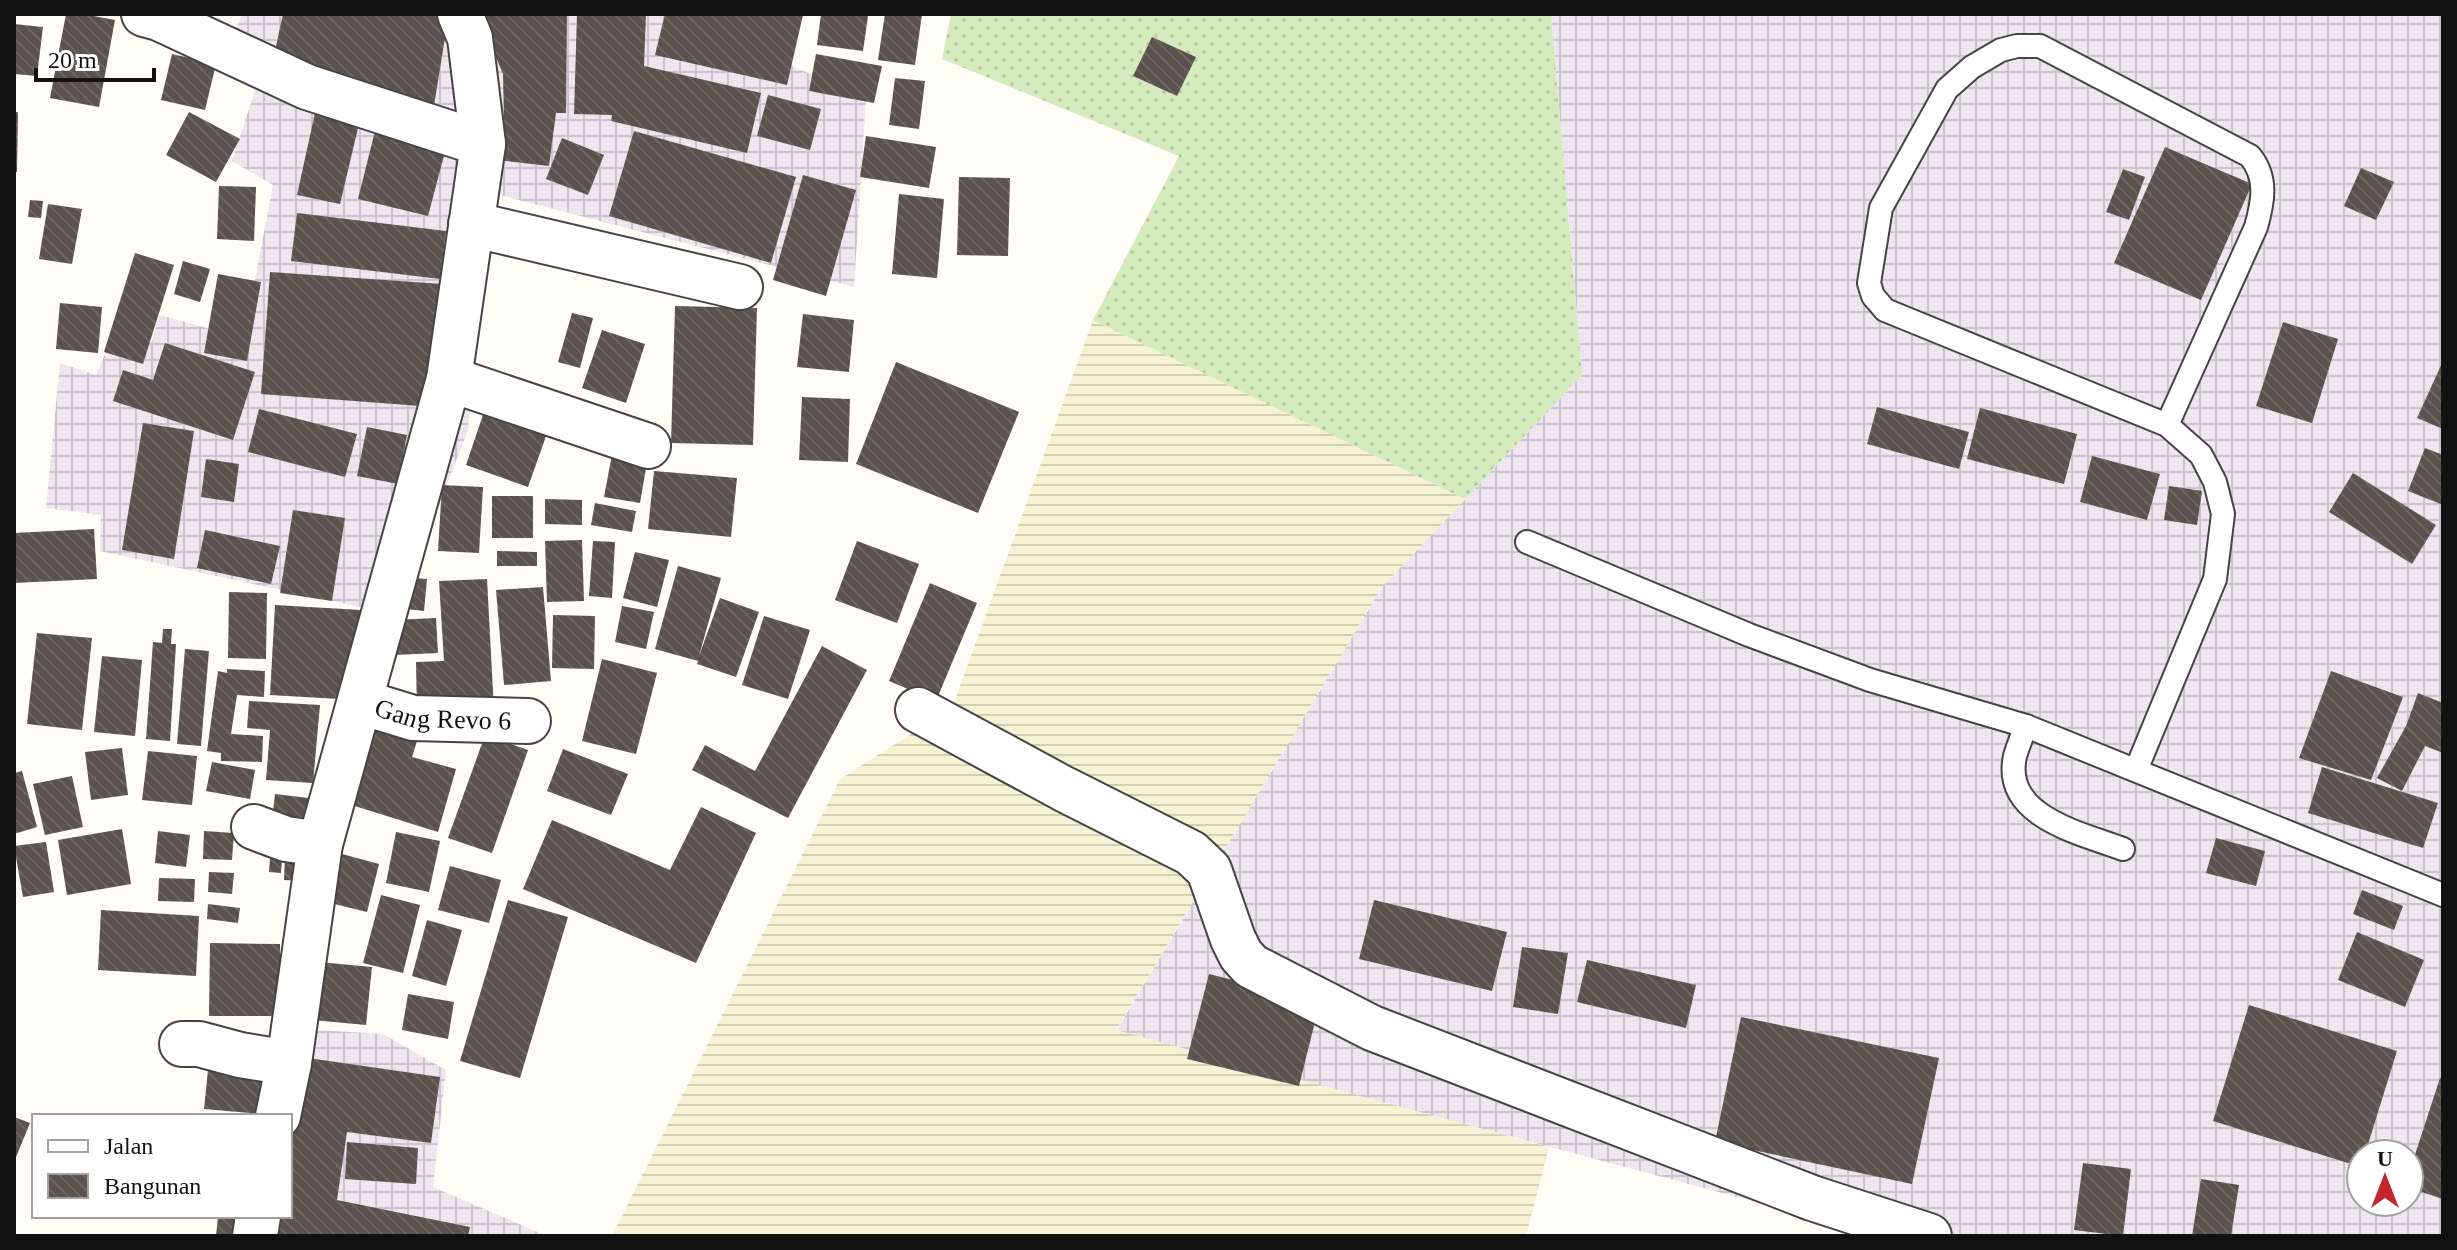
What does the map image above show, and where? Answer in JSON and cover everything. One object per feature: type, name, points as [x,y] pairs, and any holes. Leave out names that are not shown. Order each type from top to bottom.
[{"type":"street","points":[[144,14],[159,18],[307,87],[483,144]]},
{"type":"street","points":[[278,1114],[289,1063],[320,844],[449,379],[483,144],[470,38],[460,14]]},
{"type":"street","points":[[471,224],[740,287]]},
{"type":"street","points":[[449,379],[648,446]]},
{"type":"street","name":"Gang Revo 6","points":[[361,702],[413,718],[528,721]]},
{"type":"street","points":[[918,710],[1191,853],[1209,870],[1233,939],[1251,966],[1372,1028],[1812,1198],[1929,1236]]},
{"type":"street","points":[[254,827],[286,839],[320,844]]},
{"type":"street","points":[[182,1044],[199,1044],[289,1063]]},
{"type":"lane","points":[[2136,770],[2215,579],[2223,514],[2215,482],[2201,455],[2167,425],[1885,310],[1873,296],[1869,283],[1881,208],[1947,89],[1972,67],[2001,50],[2040,46],[2250,156],[2256,163],[2263,190],[2256,227],[2167,425]]},
{"type":"lane","points":[[1527,542],[1749,635],[1857,675],[2026,726],[2443,895]]},
{"type":"lane","points":[[2026,726],[2015,758],[2015,781],[2026,804],[2042,816],[2123,849]]},
{"type":"shaded area","points":[[243,14],[799,14],[788,64],[866,99],[854,287],[492,193],[468,430],[397,615],[100,551],[101,515],[46,508],[60,363],[96,375],[114,333],[152,342],[159,315],[244,338],[273,185],[232,161],[270,44],[236,28]]},
{"type":"shaded area","points":[[1551,14],[2443,14],[2443,1236],[1883,1236],[1116,1031],[1382,587],[1582,375]]},
{"type":"shaded area","points":[[1093,320],[1465,499],[1382,587],[1116,1030],[1549,1147],[1526,1236],[612,1236],[840,779],[952,708]]},
{"type":"shaded area","points":[[300,1029],[383,1034],[446,1070],[433,1187],[547,1236],[254,1236],[292,1218]]},
{"type":"green space","points":[[951,14],[1551,14],[1582,375],[1465,499],[1093,320],[1179,156],[942,59]]},
{"type":"building","points":[[66,14],[115,20],[99,107],[50,98]]},
{"type":"building","points":[[283,14],[430,14],[448,19],[433,112],[272,65]]},
{"type":"building","points":[[478,14],[567,14],[566,113],[556,113],[549,166],[498,160],[504,112],[503,74]]},
{"type":"building","points":[[577,14],[646,14],[644,66],[761,93],[747,153],[611,121],[612,115],[574,114]]},
{"type":"building","points":[[665,14],[803,15],[787,85],[655,55]]},
{"type":"building","points":[[821,14],[868,16],[863,51],[817,45]]},
{"type":"building","points":[[885,14],[922,14],[915,65],[878,60]]},
{"type":"building","points":[[14,24],[43,27],[37,76],[14,74]]},
{"type":"building","points":[[1152,37],[1196,57],[1177,96],[1133,76]]},
{"type":"building","points":[[172,54],[216,64],[205,110],[161,100]]},
{"type":"building","points":[[816,54],[882,66],[874,103],[809,91]]},
{"type":"building","points":[[895,78],[925,81],[919,129],[889,125]]},
{"type":"building","points":[[768,95],[821,109],[810,150],[757,136]]},
{"type":"building","points":[[14,112],[18,112],[17,172],[14,172]]},
{"type":"building","points":[[189,112],[240,139],[216,182],[166,155]]},
{"type":"building","points":[[315,113],[359,124],[340,204],[297,195]]},
{"type":"building","points":[[375,131],[446,148],[428,216],[358,199]]},
{"type":"building","points":[[634,131],[796,177],[771,263],[609,216]]},
{"type":"building","points":[[866,136],[936,147],[929,188],[860,177]]},
{"type":"building","points":[[562,138],[604,155],[588,195],[546,179]]},
{"type":"building","points":[[2165,147],[2252,184],[2201,300],[2114,263]]},
{"type":"building","points":[[2361,168],[2394,182],[2376,220],[2344,206]]},
{"type":"building","points":[[2123,169],[2145,177],[2129,220],[2106,212]]},
{"type":"building","points":[[803,175],[856,190],[826,296],[773,280]]},
{"type":"building","points":[[959,177],[1010,178],[1008,256],[957,255]]},
{"type":"building","points":[[219,186],[256,187],[254,241],[217,239]]},
{"type":"building","points":[[899,194],[944,199],[937,278],[892,274]]},
{"type":"building","points":[[30,200],[43,201],[41,218],[28,217]]},
{"type":"building","points":[[48,204],[82,209],[72,264],[39,259]]},
{"type":"building","points":[[297,213],[446,231],[440,279],[291,261]]},
{"type":"building","points":[[135,253],[174,265],[143,364],[104,352]]},
{"type":"building","points":[[183,261],[210,269],[200,302],[174,294]]},
{"type":"building","points":[[270,272],[442,284],[434,407],[261,394]]},
{"type":"building","points":[[218,274],[261,282],[247,361],[204,353]]},
{"type":"building","points":[[60,303],[102,307],[98,353],[56,349]]},
{"type":"building","points":[[675,306],[757,308],[753,445],[671,443]]},
{"type":"building","points":[[572,313],[593,318],[580,368],[558,362]]},
{"type":"building","points":[[803,314],[854,320],[849,372],[797,367]]},
{"type":"building","points":[[2283,322],[2338,339],[2312,423],[2256,406]]},
{"type":"building","points":[[602,330],[645,344],[626,403],[582,388]]},
{"type":"building","points":[[165,343],[255,372],[233,440],[113,401],[123,370],[153,380]]},
{"type":"building","points":[[2443,361],[2443,429],[2417,418]]},
{"type":"building","points":[[896,362],[1019,412],[978,513],[856,464]]},
{"type":"building","points":[[802,397],[850,399],[848,462],[799,460]]},
{"type":"building","points":[[488,400],[551,422],[528,487],[466,465]]},
{"type":"building","points":[[1877,407],[1969,432],[1959,469],[1867,444]]},
{"type":"building","points":[[1980,408],[2077,434],[2064,484],[1967,459]]},
{"type":"building","points":[[259,409],[357,434],[345,477],[248,452]]},
{"type":"building","points":[[143,423],[194,431],[174,559],[122,550]]},
{"type":"building","points":[[367,427],[407,435],[398,484],[357,476]]},
{"type":"building","points":[[614,444],[649,451],[640,503],[604,497]]},
{"type":"building","points":[[2425,448],[2443,455],[2443,505],[2408,491]]},
{"type":"building","points":[[2092,456],[2160,474],[2147,520],[2080,502]]},
{"type":"building","points":[[206,459],[239,464],[234,502],[201,497]]},
{"type":"building","points":[[654,471],[737,478],[731,537],[648,529]]},
{"type":"building","points":[[2353,473],[2436,525],[2412,564],[2329,512]]},
{"type":"building","points":[[442,485],[483,487],[479,553],[438,551]]},
{"type":"building","points":[[2169,486],[2202,491],[2197,525],[2164,520]]},
{"type":"building","points":[[492,496],[533,496],[533,538],[492,538]]},
{"type":"building","points":[[545,499],[582,500],[582,525],[545,524]]},
{"type":"building","points":[[595,503],[636,511],[632,532],[591,525]]},
{"type":"building","points":[[293,510],[345,518],[332,601],[280,593]]},
{"type":"building","points":[[94,529],[97,579],[14,583],[14,533]]},
{"type":"building","points":[[205,530],[280,546],[271,584],[197,568]]},
{"type":"building","points":[[582,540],[584,601],[547,602],[545,541]]},
{"type":"building","points":[[593,541],[615,542],[612,598],[589,596]]},
{"type":"building","points":[[857,541],[919,564],[897,623],[835,600]]},
{"type":"building","points":[[497,551],[537,552],[537,566],[497,566]]},
{"type":"building","points":[[635,552],[669,560],[657,607],[623,598]]},
{"type":"building","points":[[678,566],[721,578],[699,656],[720,598],[759,612],[736,677],[697,664],[698,661],[655,649]]},
{"type":"building","points":[[402,577],[427,579],[424,611],[398,608]]},
{"type":"building","points":[[487,579],[494,710],[417,712],[416,662],[444,661],[439,581]]},
{"type":"building","points":[[930,583],[977,603],[936,701],[889,681]]},
{"type":"building","points":[[543,587],[551,681],[504,685],[496,590]]},
{"type":"building","points":[[229,592],[267,593],[266,659],[228,658]]},
{"type":"building","points":[[275,605],[361,610],[356,700],[270,695]]},
{"type":"building","points":[[622,606],[654,612],[646,649],[615,642]]},
{"type":"building","points":[[553,615],[595,616],[594,669],[552,668]]},
{"type":"building","points":[[764,616],[810,630],[788,699],[742,685]]},
{"type":"building","points":[[436,618],[438,653],[394,655],[392,620]]},
{"type":"building","points":[[163,629],[172,629],[171,644],[176,644],[170,741],[146,739],[153,642],[162,643]]},
{"type":"building","points":[[37,633],[92,638],[82,730],[27,724]]},
{"type":"building","points":[[822,646],[867,670],[788,818],[692,770],[705,745],[755,771]]},
{"type":"building","points":[[185,649],[209,651],[201,746],[177,744]]},
{"type":"building","points":[[102,656],[142,660],[135,736],[94,732]]},
{"type":"building","points":[[602,659],[657,673],[636,754],[582,741]]},
{"type":"building","points":[[227,669],[265,671],[264,697],[237,695],[231,734],[263,736],[262,762],[221,761],[221,753],[207,751],[218,671],[227,673]]},
{"type":"building","points":[[2331,671],[2403,697],[2371,780],[2299,758]]},
{"type":"building","points":[[2418,693],[2443,703],[2443,753],[2425,746],[2402,791],[2377,778],[2406,726]]},
{"type":"building","points":[[249,701],[320,705],[313,783],[266,780],[270,730],[247,728]]},
{"type":"building","points":[[369,723],[418,738],[412,757],[456,769],[438,832],[345,803]]},
{"type":"building","points":[[485,735],[528,750],[492,853],[448,838]]},
{"type":"building","points":[[122,748],[128,795],[91,800],[85,752]]},
{"type":"building","points":[[563,749],[628,774],[611,815],[547,791]]},
{"type":"building","points":[[148,751],[197,756],[192,805],[142,800]]},
{"type":"building","points":[[212,762],[255,770],[250,799],[206,791]]},
{"type":"building","points":[[2322,767],[2438,803],[2423,848],[2308,813]]},
{"type":"building","points":[[22,771],[37,827],[14,834],[14,773]]},
{"type":"building","points":[[72,776],[83,827],[45,835],[33,784]]},
{"type":"building","points":[[275,794],[325,800],[321,835],[271,829]]},
{"type":"building","points":[[701,807],[756,833],[696,963],[523,889],[552,820],[670,870]]},
{"type":"building","points":[[122,829],[131,884],[67,895],[58,840]]},
{"type":"building","points":[[158,831],[190,835],[186,867],[155,863]]},
{"type":"building","points":[[204,831],[234,833],[232,860],[203,859]]},
{"type":"building","points":[[396,832],[440,841],[429,892],[386,883]]},
{"type":"building","points":[[2216,838],[2265,851],[2256,886],[2206,873]]},
{"type":"building","points":[[46,842],[54,892],[23,897],[14,846]]},
{"type":"building","points":[[271,846],[283,846],[281,873],[269,872]]},
{"type":"building","points":[[331,851],[379,864],[367,912],[318,900]]},
{"type":"building","points":[[285,857],[307,859],[306,881],[284,880]]},
{"type":"building","points":[[450,866],[501,880],[489,923],[438,910]]},
{"type":"building","points":[[209,872],[234,873],[232,894],[208,892]]},
{"type":"building","points":[[159,878],[195,879],[194,902],[158,901]]},
{"type":"building","points":[[2362,890],[2403,906],[2394,930],[2353,914]]},
{"type":"building","points":[[381,895],[420,905],[403,973],[363,963]]},
{"type":"building","points":[[508,900],[568,917],[520,1078],[460,1061]]},
{"type":"building","points":[[1374,900],[1507,932],[1492,991],[1359,959]]},
{"type":"building","points":[[208,904],[240,908],[238,923],[207,919]]},
{"type":"building","points":[[101,910],[199,916],[196,976],[98,970]]},
{"type":"building","points":[[427,920],[462,930],[446,986],[412,976]]},
{"type":"building","points":[[2357,932],[2424,960],[2405,1007],[2338,980]]},
{"type":"building","points":[[210,943],[280,944],[280,1016],[209,1016]]},
{"type":"building","points":[[1522,947],[1568,953],[1558,1014],[1513,1007]]},
{"type":"building","points":[[1587,960],[1696,985],[1686,1028],[1577,1002]]},
{"type":"building","points":[[319,962],[372,967],[366,1025],[312,1020]]},
{"type":"building","points":[[1209,974],[1320,1002],[1299,1086],[1187,1059]]},
{"type":"building","points":[[408,994],[454,1002],[448,1039],[402,1030]]},
{"type":"building","points":[[2249,1005],[2397,1051],[2370,1138],[2345,1138],[2345,1162],[2213,1121]]},
{"type":"building","points":[[1741,1017],[1939,1058],[1912,1184],[1715,1142]]},
{"type":"building","points":[[301,1057],[440,1077],[431,1143],[347,1132],[337,1200],[470,1227],[468,1236],[275,1236],[278,1218],[292,1218],[292,1118]]},
{"type":"building","points":[[209,1060],[266,1065],[262,1114],[204,1109]]},
{"type":"building","points":[[2440,1078],[2443,1079],[2443,1199],[2425,1193],[2425,1138],[2420,1138]]},
{"type":"building","points":[[14,1117],[30,1123],[14,1162]]},
{"type":"building","points":[[347,1142],[418,1148],[416,1184],[345,1179]]},
{"type":"building","points":[[2083,1163],[2131,1169],[2123,1236],[2074,1230]]},
{"type":"building","points":[[2201,1179],[2239,1185],[2231,1236],[2192,1236]]},
{"type":"building","points":[[218,1218],[245,1218],[243,1236],[216,1236]]}]
